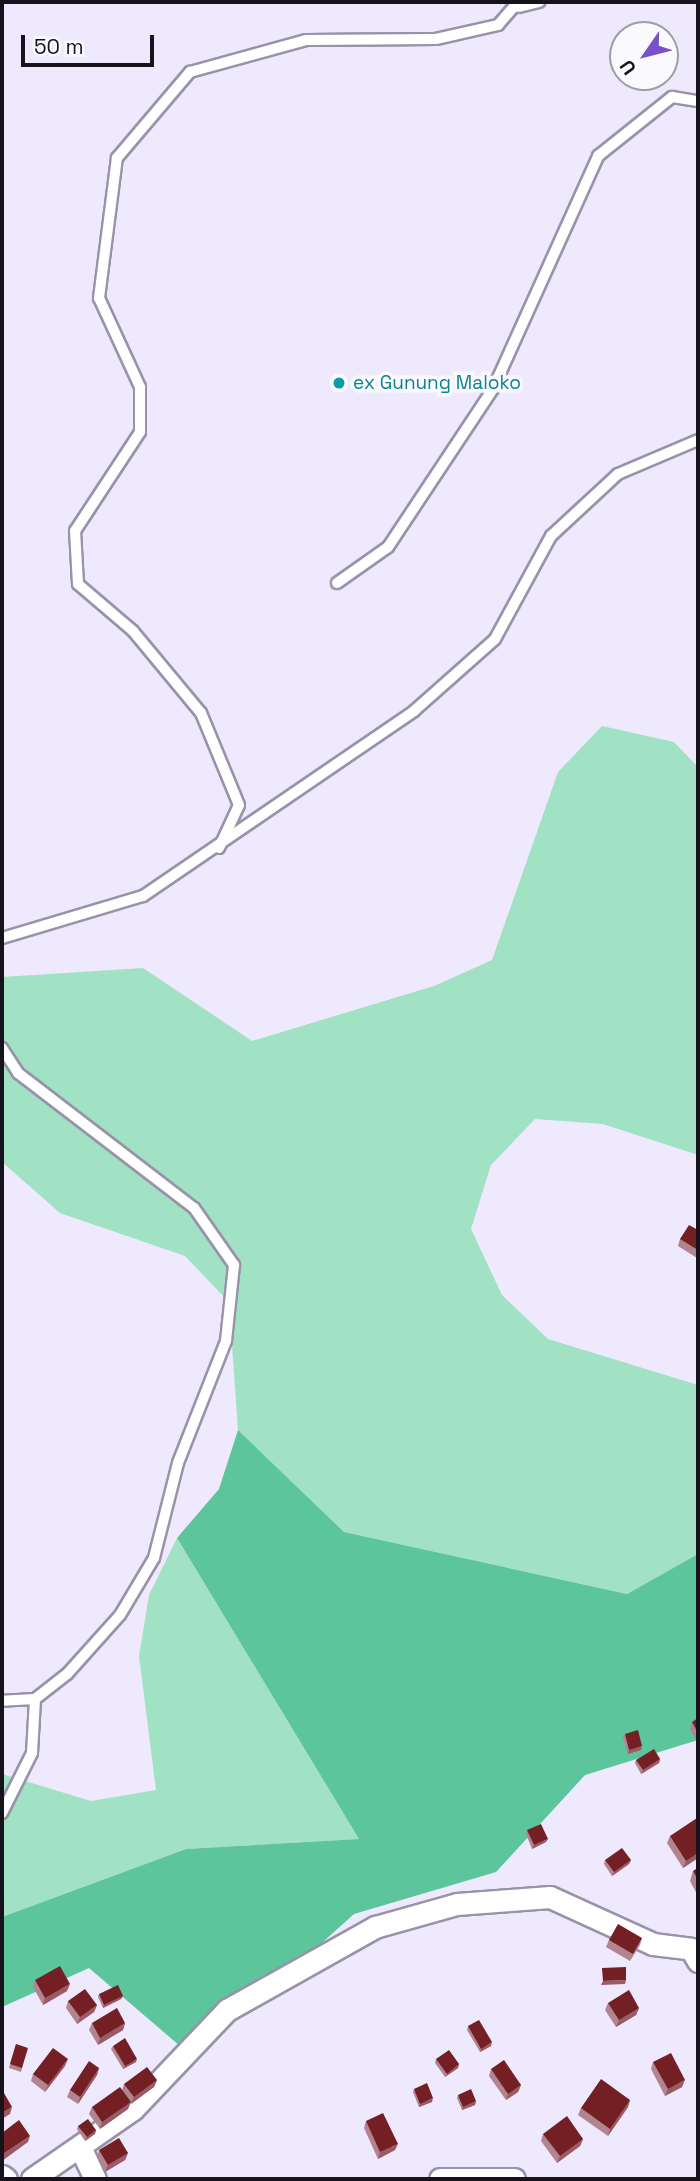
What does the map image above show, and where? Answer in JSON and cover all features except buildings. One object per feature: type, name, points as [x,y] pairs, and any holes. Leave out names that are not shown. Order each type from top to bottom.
[{"type":"street","points":[[32,2179],[81,2150],[132,2109],[227,2010],[375,1927],[457,1904],[550,1897],[653,1944],[696,1953]]},
{"type":"street","points":[[81,2150],[95,2179]]},
{"type":"street","points":[[2,2176],[6,2179]]},
{"type":"street","points":[[440,2179],[514,2179]]},
{"type":"lane","points":[[219,848],[239,805],[201,713],[133,631],[78,584],[75,531],[140,432],[140,387],[99,298],[117,158],[190,72],[306,40],[436,39],[498,25],[518,4],[539,2]]},
{"type":"lane","points":[[337,583],[388,547],[493,389],[598,156],[672,97],[698,101]]},
{"type":"lane","points":[[2,938],[143,896],[219,848],[414,711],[495,639],[551,536],[618,474],[698,440]]},
{"type":"lane","points":[[2,1048],[18,1073],[194,1208],[234,1265],[226,1341],[178,1463],[154,1558],[120,1615],[35,1699],[2,1701]]},
{"type":"lane","points":[[2,1813],[32,1753],[35,1699]]},
{"type":"green space","points":[[602,726],[674,742],[698,767],[698,1155],[603,1124],[535,1119],[491,1165],[471,1229],[502,1295],[548,1339],[698,1385],[698,1554],[627,1594],[344,1532],[238,1430],[229,1302],[185,1256],[60,1213],[2,1162],[2,977],[143,968],[252,1041],[434,986],[492,960],[558,772]]},
{"type":"green space","points":[[238,1430],[344,1532],[627,1594],[698,1554],[698,1740],[585,1775],[496,1872],[354,1914],[194,2058],[89,1968],[2,2007],[2,1917],[186,1849],[359,1839],[177,1538],[219,1489]]},
{"type":"green space","points":[[177,1538],[359,1839],[186,1849],[2,1917],[2,1774],[91,1801],[156,1790],[139,1656],[149,1595]]},
{"type":"place","name":"ex Gunung Maloko","points":[[339,383]]}]
